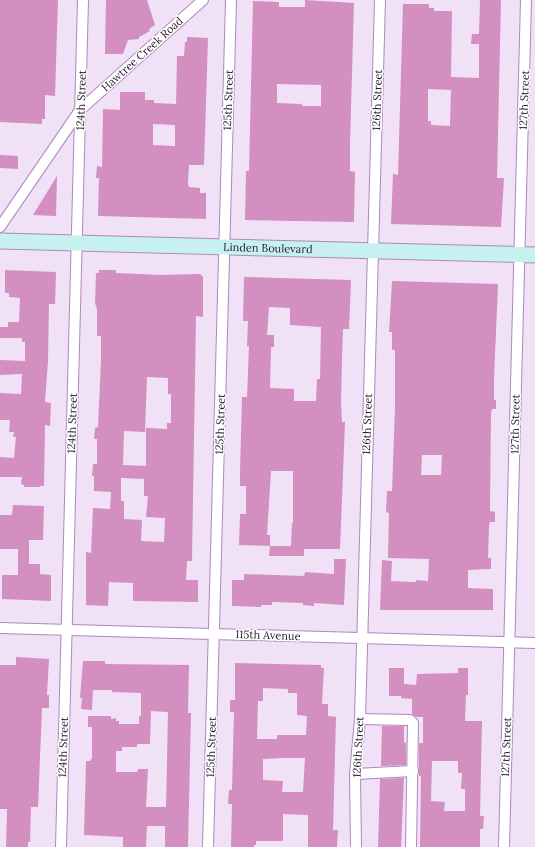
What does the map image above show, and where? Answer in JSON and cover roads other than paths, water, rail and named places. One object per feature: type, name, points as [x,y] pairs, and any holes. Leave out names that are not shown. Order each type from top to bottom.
[{"type":"main road","name":"Linden Boulevard","points":[[0,241],[535,255]]},
{"type":"street","name":"124th Street","points":[[61,847],[83,0]]},
{"type":"street","name":"Hawtree Creek Road","points":[[0,227],[80,110],[203,0]]},
{"type":"street","name":"125th Street","points":[[208,847],[231,0]]},
{"type":"street","name":"126th Street","points":[[356,847],[355,774],[360,719],[380,0]]},
{"type":"street","name":"127th Street","points":[[504,847],[526,0]]},
{"type":"street","name":"115th Avenue","points":[[0,628],[535,643]]},
{"type":"street","points":[[360,719],[410,720],[413,723],[411,847]]},
{"type":"street","points":[[355,774],[413,771]]}]
